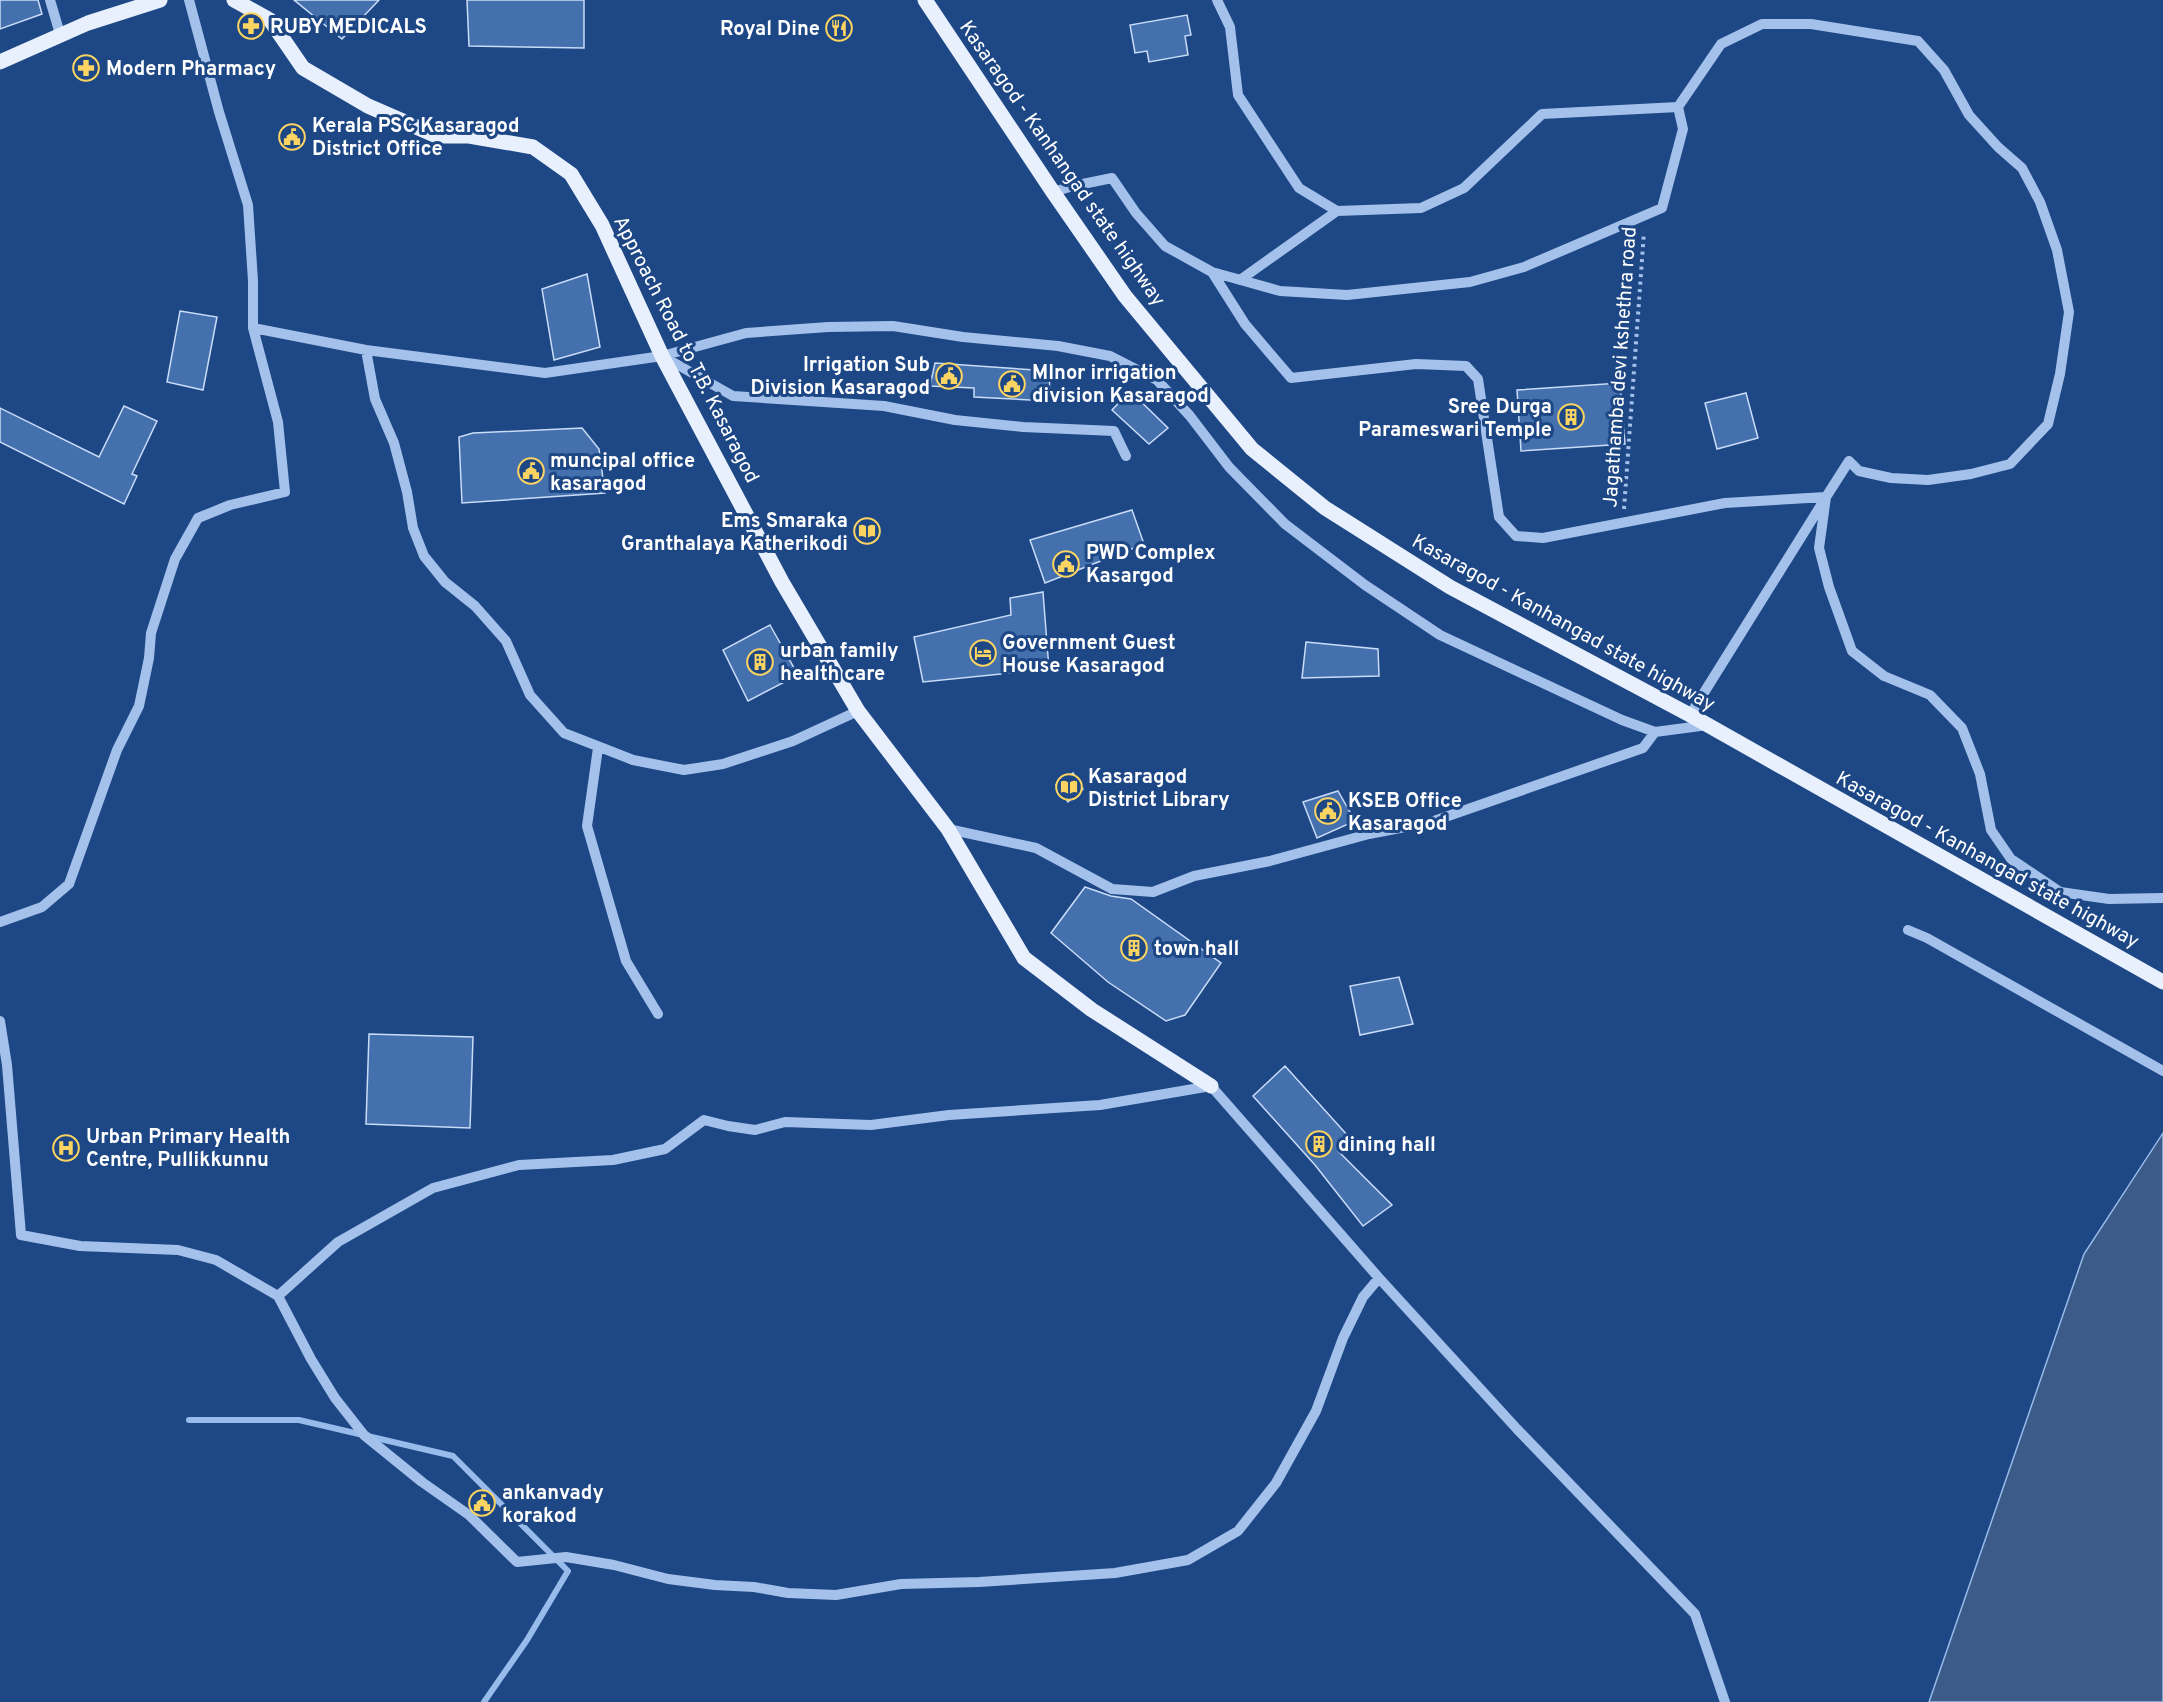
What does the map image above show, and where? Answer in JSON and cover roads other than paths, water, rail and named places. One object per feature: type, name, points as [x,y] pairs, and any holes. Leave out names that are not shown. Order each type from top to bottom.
[{"type":"main road","points":[[0,62],[60,34],[160,0]]},
{"type":"main road","name":"Approach Road to T.B. Kasaragod","points":[[234,0],[270,20],[303,68],[368,106],[437,136],[469,136],[533,147],[571,174],[602,225],[662,356],[782,582],[858,711],[948,830],[1024,958],[1092,1010],[1211,1086]]},
{"type":"main road","name":"Kasaragod - Kanhangad state highway","points":[[925,0],[1125,296],[1252,449],[1325,508],[1450,587],[1690,715],[2163,982]]},
{"type":"street","points":[[50,0],[60,34]]},
{"type":"street","points":[[0,922],[42,907],[69,884],[117,750],[139,706],[152,633],[175,559],[198,518],[230,505],[285,492],[278,423],[253,328],[253,281],[248,205],[219,112],[189,0]]},
{"type":"street","points":[[1217,0],[1230,27],[1238,95],[1299,188],[1337,211],[1421,208],[1464,188],[1542,114],[1678,107]]},
{"type":"street","points":[[1053,192],[1112,178],[1136,213],[1165,246],[1212,272],[1280,291],[1347,295],[1470,282],[1524,267],[1662,208],[1683,129],[1678,107],[1721,44],[1762,24],[1811,24],[1918,41],[1944,70],[1969,115],[1998,147],[2022,168],[2040,201],[2057,250],[2069,312],[2060,374],[2048,424],[2010,464],[1971,474],[1928,480],[1891,478],[1859,471],[1849,461],[1690,715]]},
{"type":"street","points":[[1240,280],[1337,211]]},
{"type":"street","points":[[1212,272],[1245,324],[1291,378],[1416,364],[1466,366],[1478,379],[1499,517],[1516,536],[1543,538],[1725,503],[1826,497]]},
{"type":"street","points":[[253,328],[366,351],[545,373],[662,356],[746,333],[828,327],[882,326],[1058,346],[1110,356],[1157,380],[1190,416],[1229,467],[1285,524],[1365,585],[1440,634],[1622,720],[1655,732],[1708,725]]},
{"type":"street","points":[[366,351],[375,399],[394,443],[407,492],[413,528],[424,556],[445,582],[475,606],[506,642],[530,695],[564,733],[633,760],[684,770],[723,764],[793,741],[858,711]]},
{"type":"street","points":[[662,356],[733,396],[884,406],[955,420],[1023,428],[1114,431],[1126,456]]},
{"type":"street","points":[[1826,497],[1819,548],[1829,587],[1852,651],[1884,676],[1930,695],[1962,728],[1980,774],[1991,830],[2011,859],[2060,892],[2109,899],[2163,898]]},
{"type":"street","points":[[948,830],[1036,848],[1112,889],[1153,892],[1194,876],[1270,861],[1370,834],[1431,822],[1643,748],[1655,732]]},
{"type":"street","points":[[598,748],[587,826],[626,961],[658,1014]]},
{"type":"street","points":[[1908,930],[1927,938],[2163,1071]]},
{"type":"street","points":[[0,1021],[7,1065],[21,1235],[80,1246],[178,1250],[216,1260],[278,1296],[311,1359],[335,1398],[364,1435],[422,1482],[469,1515],[517,1562],[566,1557],[614,1565],[668,1579],[754,1587],[788,1593],[836,1595],[902,1584],[979,1582],[1115,1573],[1188,1560],[1238,1531],[1276,1484],[1316,1411],[1343,1338],[1363,1296],[1379,1278]]},
{"type":"street","points":[[278,1296],[338,1242],[433,1188],[519,1165],[613,1160],[664,1149],[704,1120],[755,1130],[785,1122],[871,1125],[949,1115],[1100,1105],[1211,1086],[1379,1278],[1517,1429],[1695,1614],[1725,1702]]},
{"type":"water","points":[[2163,1133],[2163,1702],[1929,1702],[2084,1254]]},
{"type":"waterway","points":[[189,1420],[299,1420],[453,1456],[568,1571],[527,1640],[484,1702]]},
{"type":"place","name":"RUBY MEDICALS","points":[[251,26]]},
{"type":"place","name":"Royal Dine","points":[[839,28]]},
{"type":"place","name":"Modern Pharmacy","points":[[86,68]]},
{"type":"place","name":"Kerala PSC Kasaragod District Office","points":[[292,137]]},
{"type":"place","name":"Irrigation Sub Division Kasaragod","points":[[949,376]]},
{"type":"place","name":"MInor irrigation division Kasaragod","points":[[1012,384]]},
{"type":"place","name":"Sree Durga Parameswari Temple","points":[[1571,417]]},
{"type":"place","name":"muncipal office kasaragod","points":[[531,471]]},
{"type":"place","name":"Ems Smaraka Granthalaya Katherikodi","points":[[867,531]]},
{"type":"place","name":"PWD Complex Kasargod","points":[[1066,564]]},
{"type":"place","name":"Government Guest House Kasaragod","points":[[983,653]]},
{"type":"place","name":"urban family health care","points":[[760,662]]},
{"type":"place","name":"Kasaragod District Library","points":[[1069,787]]},
{"type":"place","name":"KSEB Office Kasaragod","points":[[1328,811]]},
{"type":"place","name":"town hall","points":[[1134,948]]},
{"type":"place","name":"dining hall","points":[[1319,1144]]},
{"type":"place","name":"Urban Primary Health Centre, Pullikkunnu","points":[[66,1148]]},
{"type":"place","name":"ankanvady korakod","points":[[482,1503]]}]
